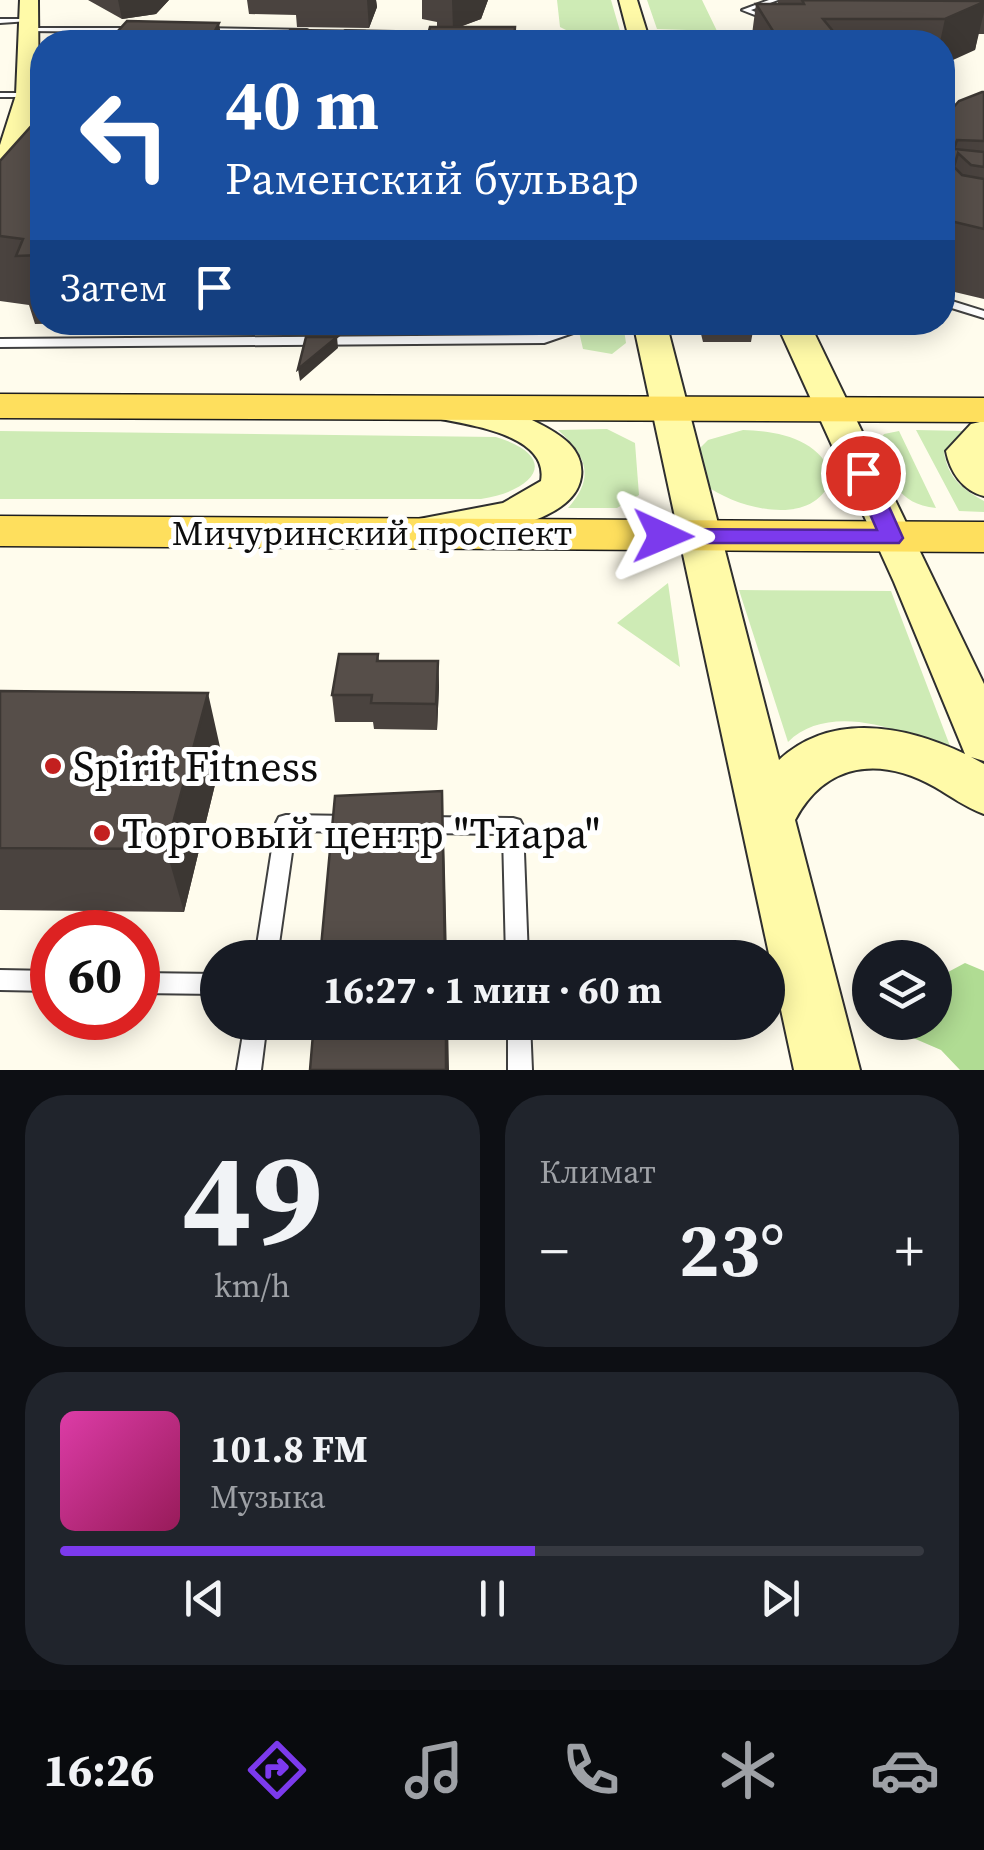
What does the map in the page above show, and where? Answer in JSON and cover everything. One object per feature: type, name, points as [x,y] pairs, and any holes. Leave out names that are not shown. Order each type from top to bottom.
[{"type":"main road","points":[[0,406],[984,410]]},
{"type":"main road","name":"Мичуринский проспект","points":[[0,531],[984,537]]},
{"type":"street","points":[[628,0],[637,30]]},
{"type":"street","points":[[12,155],[27,95],[27,17]]},
{"type":"street","points":[[652,335],[827,1070]]},
{"type":"street","points":[[798,335],[891,538],[916,582],[982,733]]},
{"type":"street","points":[[414,531],[498,518],[529,507],[560,484],[563,467],[558,450],[520,428],[423,406]]},
{"type":"street","points":[[984,432],[965,451],[968,465],[984,484]]},
{"type":"street","points":[[768,819],[776,800],[796,775],[821,757],[854,746],[915,752],[951,767],[984,792]]},
{"type":"lane","points":[[775,0],[745,10],[780,24]]},
{"type":"lane","points":[[0,21],[27,17],[155,30]]},
{"type":"lane","points":[[193,30],[230,30],[236,23],[320,28],[301,30]]},
{"type":"lane","points":[[0,95],[27,95]]},
{"type":"lane","points":[[955,306],[984,315]]},
{"type":"lane","points":[[422,340],[423,335]]},
{"type":"lane","points":[[0,343],[544,339],[556,335]]},
{"type":"lane","points":[[269,940],[286,823],[512,826],[516,940]]},
{"type":"lane","points":[[0,980],[30,981]]},
{"type":"lane","points":[[160,983],[200,984]]},
{"type":"lane","points":[[249,1070],[253,1040]]},
{"type":"lane","points":[[519,1040],[520,1070]]},
{"type":"green space","points":[[557,0],[611,0],[620,30],[566,30],[560,27]]},
{"type":"green space","points":[[647,0],[702,0],[717,30],[687,30],[657,29]]},
{"type":"green space","points":[[580,335],[625,335],[626,343],[612,354],[583,349]]},
{"type":"green space","points":[[607,429],[635,443],[639,495],[617,508],[568,508],[582,486],[584,467],[575,448],[558,430]]},
{"type":"green space","points":[[743,430],[784,435],[818,454],[832,477],[823,494],[810,504],[774,510],[736,501],[705,485],[698,450],[708,440]]},
{"type":"green space","points":[[916,430],[965,431],[944,452],[946,461],[957,482],[984,501],[984,512],[959,511]]},
{"type":"green space","points":[[0,431],[496,437],[529,454],[534,472],[515,489],[481,499],[0,499]]},
{"type":"green space","points":[[899,431],[936,508],[904,495],[886,469],[876,446],[884,434]]},
{"type":"green space","points":[[668,583],[680,667],[617,623]]},
{"type":"green space","points":[[739,590],[891,591],[955,759],[895,730],[848,721],[805,729],[788,742]]},
{"type":"green space","points":[[965,963],[984,971],[984,1070],[960,1070],[941,1050],[918,1040],[952,1040],[952,970]]},
{"type":"building","points":[[802,0],[984,1],[945,19],[823,19],[832,30],[772,30],[756,4],[804,4]]},
{"type":"building","points":[[127,21],[219,23],[215,30],[119,30]]},
{"type":"building","points":[[430,27],[515,27],[515,30],[429,30]]},
{"type":"building","points":[[984,92],[984,141],[957,140],[955,146],[955,105]]},
{"type":"building","points":[[30,127],[30,255],[16,256],[23,239],[0,236],[0,161]]},
{"type":"building","points":[[955,149],[984,152],[984,167],[971,165],[958,153],[955,164]]},
{"type":"building","points":[[955,168],[962,175],[984,179],[984,229],[955,222]]},
{"type":"building","points":[[306,337],[337,337],[298,369]]},
{"type":"building","points":[[339,654],[378,654],[377,661],[438,661],[436,704],[371,703],[372,695],[332,695]]},
{"type":"building","points":[[0,691],[208,693],[166,849],[0,848]]},
{"type":"building","points":[[442,791],[445,940],[322,940],[335,796]]},
{"type":"building","points":[[312,1040],[446,1040],[446,1070],[310,1070]]},
{"type":"place","name":"Spirit Fitness","points":[[53,766]]},
{"type":"place","name":"Торговый центр \"Тиара\"","points":[[102,833]]},
{"type":"route","points":[[663,536],[891,538],[863,473]]}]
